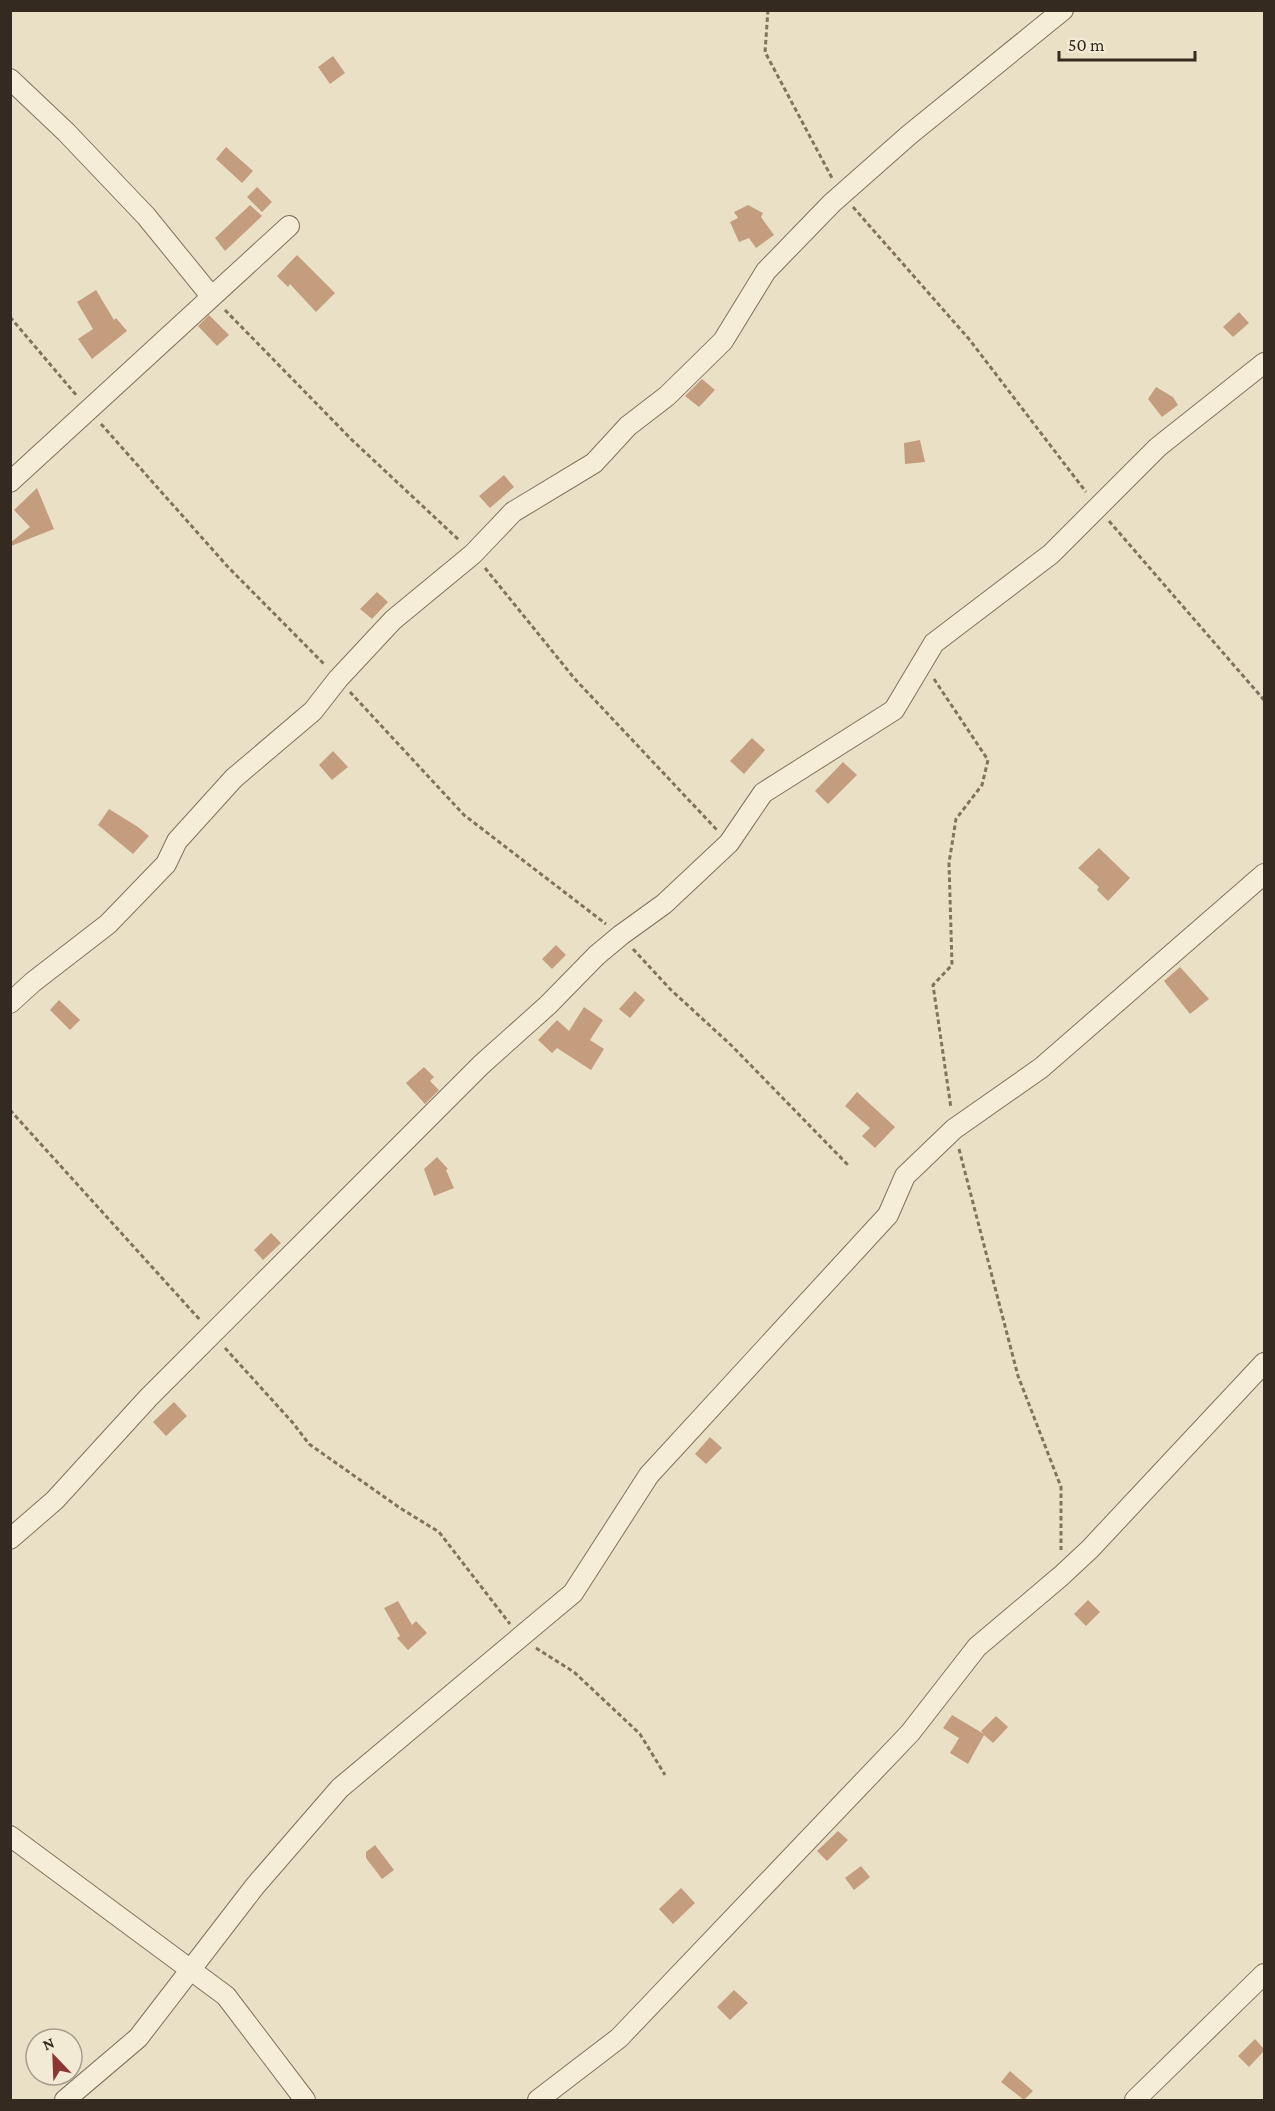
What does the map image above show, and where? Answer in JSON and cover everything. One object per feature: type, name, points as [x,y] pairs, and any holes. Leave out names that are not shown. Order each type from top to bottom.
[{"type":"street","points":[[10,1003],[33,982],[108,924],[166,864],[177,841],[234,778],[312,711],[338,679],[393,620],[473,554],[513,512],[594,463],[628,426],[675,388],[723,341],[765,271],[841,194],[909,135],[1063,10]]},
{"type":"street","points":[[10,79],[66,132],[146,216],[211,296]]},
{"type":"street","points":[[10,482],[289,226]]},
{"type":"street","points":[[10,1539],[55,1500],[149,1396],[481,1065],[548,1005],[597,956],[621,935],[664,904],[729,843],[764,793],[894,710],[934,643],[1051,554],[1158,447],[1264,363]]},
{"type":"street","points":[[65,2100],[138,2038],[255,1886],[340,1788],[573,1593],[649,1475],[888,1215],[904,1176],[954,1129],[1041,1068],[1264,874]]},
{"type":"street","points":[[538,2100],[619,2038],[910,1733],[977,1647],[1090,1549],[1264,1363]]},
{"type":"street","points":[[10,1836],[226,1996],[305,2100]]},
{"type":"street","points":[[1135,2100],[1264,1974]]},
{"type":"path","points":[[768,10],[765,52],[841,194],[969,339],[1097,508],[1264,700]]},
{"type":"path","points":[[10,317],[228,567],[338,679],[464,816],[621,935],[670,989],[732,1046],[848,1165]]},
{"type":"path","points":[[10,1110],[309,1444],[400,1508],[439,1532],[520,1638],[574,1672],[640,1734],[665,1776]]},
{"type":"building","points":[[333,56],[345,73],[330,84],[318,67]]},
{"type":"building","points":[[226,147],[253,171],[242,183],[216,159]]},
{"type":"building","points":[[257,187],[272,202],[262,212],[247,197]]},
{"type":"building","points":[[250,205],[262,216],[225,251],[215,238]]},
{"type":"building","points":[[748,205],[763,213],[761,217],[774,235],[756,248],[749,238],[739,242],[730,222],[738,218],[734,212]]},
{"type":"building","points":[[297,255],[335,293],[316,312],[290,284],[288,287],[277,276]]},
{"type":"building","points":[[96,290],[114,320],[116,318],[127,331],[92,359],[78,339],[93,329],[77,302]]},
{"type":"building","points":[[1239,312],[1249,323],[1233,337],[1223,327]]},
{"type":"building","points":[[209,315],[229,335],[217,346],[198,326]]},
{"type":"building","points":[[702,379],[715,390],[699,407],[685,396]]},
{"type":"building","points":[[1156,387],[1173,397],[1178,405],[1162,417],[1148,399]]},
{"type":"building","points":[[920,440],[925,462],[905,464],[904,443]]},
{"type":"building","points":[[504,475],[514,487],[490,508],[479,496]]},
{"type":"building","points":[[37,488],[54,529],[11,546],[10,543],[30,527],[14,510]]},
{"type":"building","points":[[377,592],[388,602],[372,619],[360,609]]},
{"type":"building","points":[[752,738],[765,750],[744,774],[730,761]]},
{"type":"building","points":[[333,751],[348,767],[332,780],[319,765]]},
{"type":"building","points":[[843,762],[857,775],[828,804],[815,791]]},
{"type":"building","points":[[109,809],[149,836],[133,854],[98,825]]},
{"type":"building","points":[[1099,848],[1130,878],[1108,901],[1097,890],[1099,887],[1078,868]]},
{"type":"building","points":[[556,945],[566,955],[552,969],[542,959]]},
{"type":"building","points":[[1180,967],[1209,999],[1190,1014],[1164,981]]},
{"type":"building","points":[[635,991],[645,1000],[630,1018],[619,1009]]},
{"type":"building","points":[[59,1000],[80,1020],[70,1030],[50,1010]]},
{"type":"building","points":[[584,1007],[603,1020],[590,1040],[604,1049],[591,1070],[557,1048],[552,1053],[538,1040],[557,1020],[569,1031]]},
{"type":"building","points":[[424,1067],[434,1077],[430,1081],[439,1090],[425,1104],[406,1083]]},
{"type":"building","points":[[857,1092],[895,1127],[875,1148],[862,1136],[870,1128],[845,1106]]},
{"type":"building","points":[[437,1157],[448,1169],[446,1170],[454,1188],[434,1196],[424,1169]]},
{"type":"building","points":[[271,1233],[281,1243],[263,1260],[254,1250]]},
{"type":"building","points":[[174,1402],[187,1416],[166,1436],[153,1422]]},
{"type":"building","points":[[710,1437],[722,1448],[706,1464],[695,1454]]},
{"type":"building","points":[[1088,1600],[1100,1612],[1086,1626],[1074,1614]]},
{"type":"building","points":[[398,1601],[412,1625],[416,1621],[427,1633],[408,1650],[397,1638],[400,1636],[384,1608]]},
{"type":"building","points":[[952,1715],[984,1734],[981,1731],[996,1716],[1008,1727],[993,1743],[984,1735],[968,1764],[950,1753],[959,1738],[943,1728]]},
{"type":"building","points":[[838,1831],[848,1840],[827,1861],[817,1851]]},
{"type":"building","points":[[375,1845],[394,1870],[382,1879],[366,1858],[366,1852]]},
{"type":"building","points":[[861,1866],[870,1877],[854,1890],[845,1878]]},
{"type":"building","points":[[681,1888],[695,1903],[673,1924],[659,1909]]},
{"type":"building","points":[[734,1990],[748,2003],[730,2020],[717,2007]]},
{"type":"building","points":[[1255,2039],[1264,2051],[1249,2067],[1238,2056]]},
{"type":"building","points":[[1010,2071],[1033,2091],[1024,2100],[1001,2082]]}]
